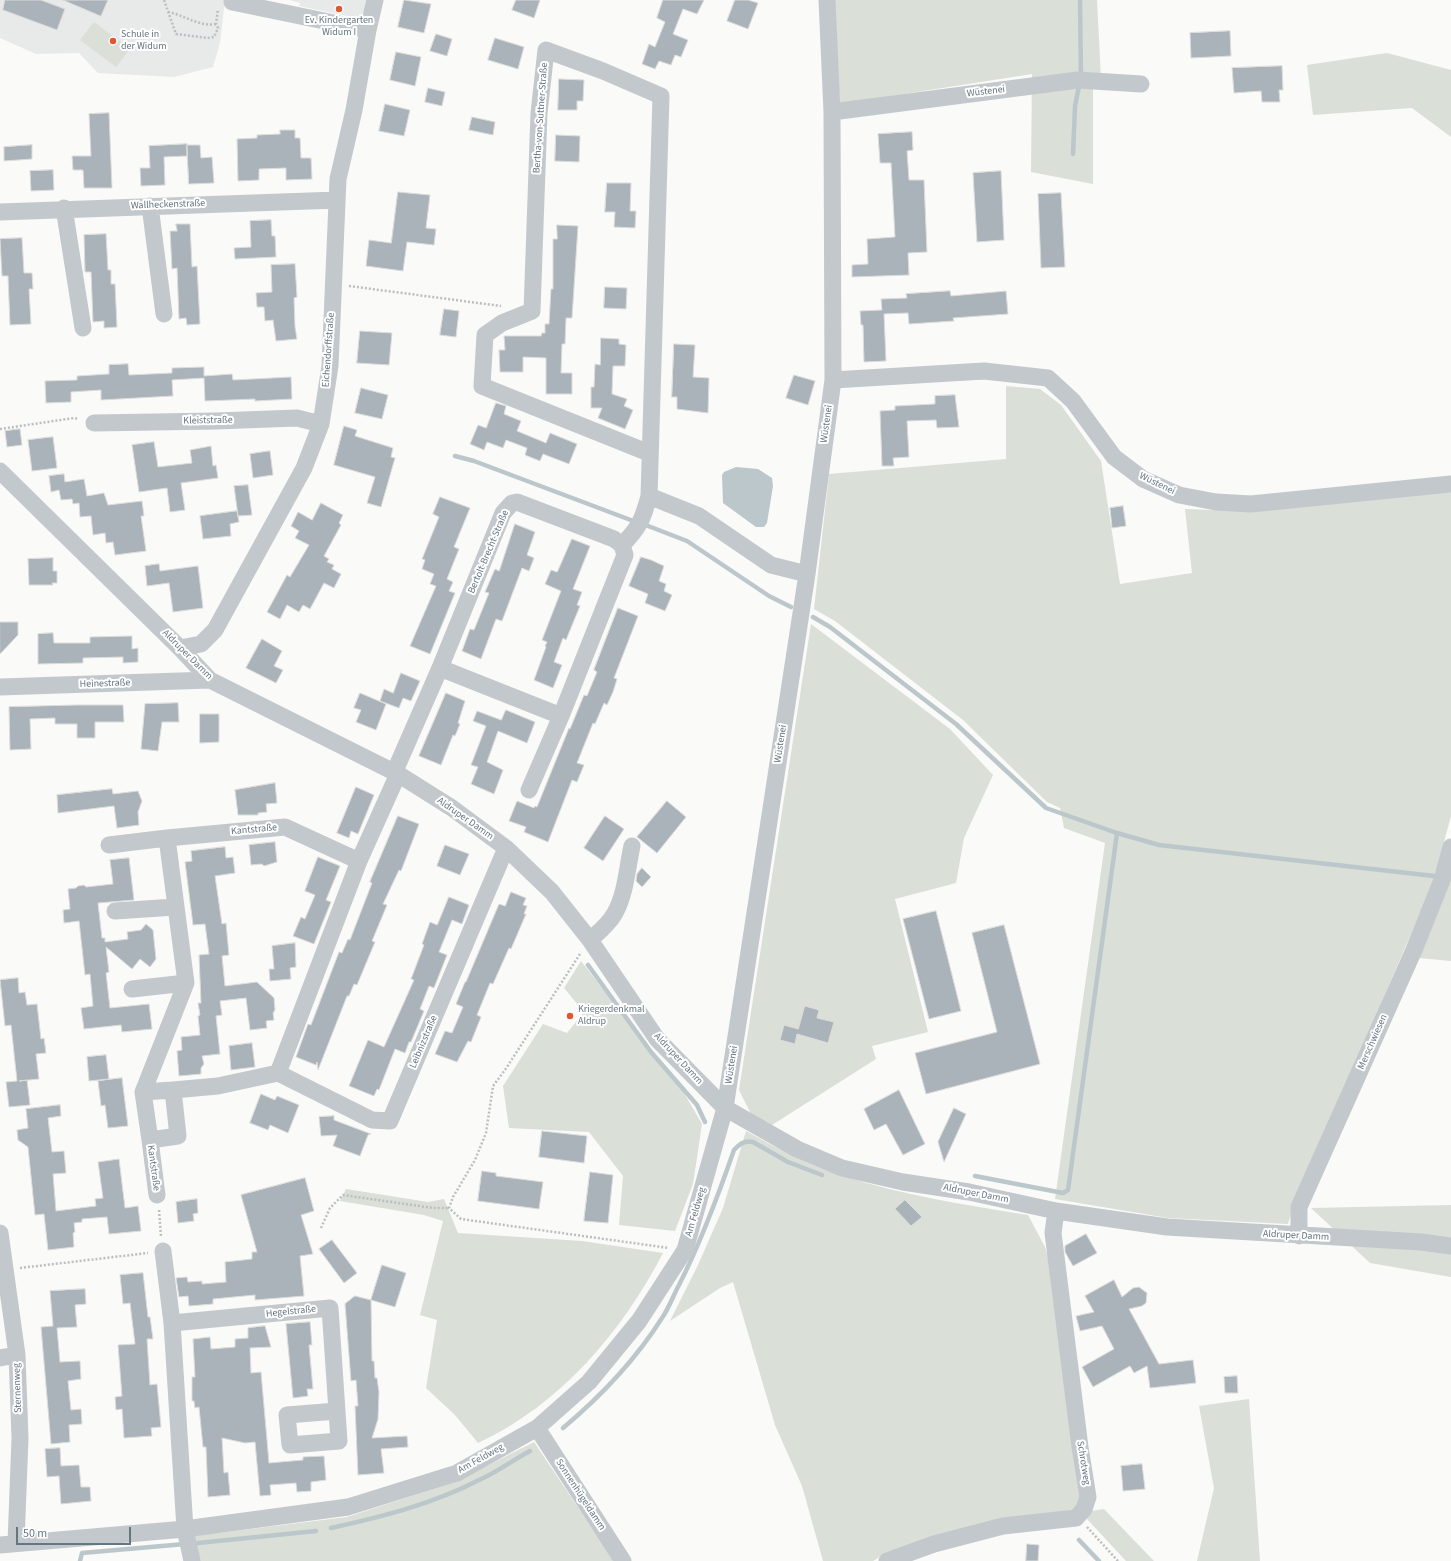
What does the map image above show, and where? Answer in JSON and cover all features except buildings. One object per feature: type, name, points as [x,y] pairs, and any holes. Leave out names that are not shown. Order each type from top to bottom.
[{"type":"street","name":"Eichendorffstraße","points":[[180,648],[201,644],[215,630],[304,468],[321,424],[330,366],[338,179],[354,110],[368,30],[375,0]]},
{"type":"street","name":"Wüstenei","points":[[725,1108],[807,574],[833,380],[832,112],[827,0]]},
{"type":"street","points":[[224,3],[368,30]]},
{"type":"street","name":"Bertha-von-Suttner-Straße","points":[[622,545],[640,524],[649,496],[649,453],[661,96],[603,70],[546,50],[539,113],[532,311],[502,322],[485,335],[482,386],[649,453]]},
{"type":"street","name":"Wüstenei","points":[[832,112],[1081,80],[1141,84]]},
{"type":"street","name":"Wallheckenstraße","points":[[0,212],[64,208],[337,200]]},
{"type":"street","points":[[150,206],[164,314]]},
{"type":"street","points":[[64,208],[82,328]]},
{"type":"street","name":"Wüstenei","points":[[833,380],[984,371],[1048,378],[1073,401],[1114,457],[1143,479],[1179,495],[1216,502],[1251,504],[1451,484]]},
{"type":"street","name":"Kleiststraße","points":[[94,423],[297,418],[321,424]]},
{"type":"street","name":"Aldruper Damm","points":[[0,471],[180,648],[210,680],[396,774],[452,808],[506,848],[552,892],[590,940],[658,1039],[725,1108],[797,1149],[842,1168],[902,1182],[969,1192],[1056,1211],[1167,1227],[1299,1236],[1421,1242],[1451,1246]]},
{"type":"street","points":[[649,496],[699,516],[771,565],[807,574]]},
{"type":"street","name":"Bertolt-Brecht-Straße","points":[[396,774],[503,513],[512,504],[517,502],[614,539],[622,545]]},
{"type":"street","points":[[529,790],[625,555],[622,545]]},
{"type":"street","points":[[440,668],[560,716]]},
{"type":"street","name":"Heinestraße","points":[[0,687],[210,680]]},
{"type":"street","points":[[143,1092],[218,1086],[278,1073],[359,861],[396,774]]},
{"type":"street","name":"Kantstraße","points":[[109,845],[167,838],[285,828],[359,861]]},
{"type":"street","name":"Kantstraße","points":[[157,1195],[143,1092],[186,982],[167,838]]},
{"type":"street","points":[[590,940],[615,914],[622,892],[632,846]]},
{"type":"street","name":"Merschwiesen","points":[[1299,1236],[1300,1207],[1414,950],[1442,880],[1451,847]]},
{"type":"street","name":"Leibnizstraße","points":[[278,1073],[372,1120],[390,1122],[506,848]]},
{"type":"street","points":[[115,911],[175,907]]},
{"type":"street","points":[[132,989],[186,982]]},
{"type":"street","name":"Kantstraße","points":[[150,1140],[178,1136],[173,1090]]},
{"type":"street","name":"Am Feldweg","points":[[8,1544],[185,1529],[348,1507],[457,1473],[537,1428],[589,1382],[639,1321],[685,1250],[725,1108]]},
{"type":"street","name":"Schrotweg","points":[[1056,1211],[1053,1233],[1080,1447],[1088,1497],[1084,1510],[1076,1518]]},
{"type":"street","name":"Sternenweg","points":[[0,1233],[17,1356],[20,1438],[8,1544]]},
{"type":"street","points":[[163,1251],[172,1323],[185,1529],[192,1561]]},
{"type":"street","name":"Hegelstraße","points":[[172,1323],[330,1308],[337,1411]]},
{"type":"street","points":[[0,1358],[17,1356]]},
{"type":"street","name":"Sonnenhügeldamm","points":[[537,1428],[623,1561]]},
{"type":"street","points":[[887,1561],[934,1544],[1003,1526],[1076,1518]]},
{"type":"path","points":[[164,0],[176,34],[198,38],[214,37],[218,28],[216,24],[218,8],[224,3]]},
{"type":"path","points":[[168,12],[181,15],[193,21],[209,25],[216,24]]},
{"type":"path","points":[[333,284],[504,306],[518,316]]},
{"type":"path","points":[[0,429],[74,418],[94,423]]},
{"type":"path","points":[[449,1208],[453,1197],[475,1160],[486,1133],[493,1086],[506,1070],[590,940]]},
{"type":"path","points":[[321,1228],[330,1208],[344,1194],[433,1208],[449,1208],[461,1219],[670,1248]]},
{"type":"path","points":[[6,1269],[163,1251],[157,1195]]},
{"type":"path","points":[[667,1253],[672,1244]]},
{"type":"path","points":[[1076,1518],[1118,1561]]},
{"type":"shaded area","name":"Schule in der Widum","points":[[0,0],[225,0],[220,43],[213,67],[174,77],[98,73],[79,53],[36,54],[0,38]]},
{"type":"shaded area","name":"Ev. Kindergarten Widum I","points":[[290,0],[368,0],[366,11],[357,18],[299,6],[300,3]]},
{"type":"shaded area","points":[[832,0],[1097,0],[1101,79],[1093,88],[1093,184],[1031,172],[1032,74],[840,104]]},
{"type":"shaded area","points":[[94,22],[130,49],[116,67],[80,40]]},
{"type":"shaded area","points":[[1387,53],[1451,70],[1451,137],[1412,108],[1313,115],[1307,65]]},
{"type":"shaded area","points":[[1006,386],[1040,389],[1061,405],[1101,461],[1120,584],[1192,573],[1185,509],[1244,511],[1451,491],[1451,816],[1432,886],[1294,1203],[1288,1224],[1168,1218],[1055,1199],[1105,843],[1064,828],[1060,808],[1047,802],[963,720],[835,621],[814,609],[829,474],[1006,459]]},
{"type":"shaded area","points":[[736,467],[758,469],[772,478],[773,486],[767,523],[764,527],[756,527],[723,503],[722,475],[724,472]]},
{"type":"shaded area","points":[[811,624],[950,729],[993,775],[964,838],[956,883],[895,899],[928,1032],[872,1046],[876,1059],[772,1125],[751,1114],[739,1090]]},
{"type":"shaded area","points":[[1451,875],[1451,961],[1419,958]]},
{"type":"shaded area","points":[[581,961],[684,1093],[702,1124],[693,1184],[675,1231],[619,1225],[623,1176],[589,1132],[509,1128],[503,1086],[543,1024],[567,1033],[584,1012],[564,988]]},
{"type":"shaded area","points":[[746,1131],[804,1161],[828,1171],[863,1182],[933,1199],[1028,1215],[1045,1247],[1052,1271],[1082,1501],[1071,1510],[887,1552],[873,1561],[823,1561],[802,1486],[775,1425],[733,1282],[720,1288],[670,1321],[698,1265],[723,1208]]},
{"type":"shaded area","points":[[346,1189],[428,1202],[444,1199],[458,1233],[582,1241],[663,1253],[647,1282],[628,1311],[608,1338],[586,1363],[562,1387],[536,1408],[508,1427],[478,1443],[455,1415],[426,1388],[437,1320],[420,1315],[443,1221],[424,1215],[340,1201]]},
{"type":"shaded area","points":[[1451,1205],[1451,1277],[1370,1263],[1311,1208]]},
{"type":"shaded area","points":[[1249,1399],[1260,1561],[1197,1561],[1214,1488],[1199,1406]]},
{"type":"shaded area","points":[[534,1442],[614,1561],[198,1561],[194,1536],[347,1517],[455,1482]]},
{"type":"shaded area","points":[[1104,1509],[1154,1561],[1126,1561],[1087,1519],[1091,1511]]},
{"type":"waterway","points":[[1073,154],[1075,106],[1081,76],[1080,0]]},
{"type":"waterway","points":[[455,456],[474,461],[636,522]]},
{"type":"waterway","points":[[643,524],[687,541],[769,596],[791,607]]},
{"type":"waterway","points":[[813,617],[830,627],[956,724],[1046,808],[1117,833]]},
{"type":"waterway","points":[[975,1176],[1063,1193],[1068,1190],[1117,833],[1159,845],[1434,876]]},
{"type":"waterway","points":[[588,965],[651,1052],[697,1105],[705,1122]]},
{"type":"waterway","points":[[563,1428],[617,1377],[652,1333],[669,1306],[702,1236],[734,1150],[740,1144],[745,1142],[753,1142],[788,1162],[822,1175]]},
{"type":"waterway","points":[[331,1528],[406,1509],[444,1496],[486,1477],[530,1451]]},
{"type":"waterway","points":[[198,1543],[316,1531]]},
{"type":"waterway","points":[[1079,1540],[1099,1561]]},
{"type":"waterway","points":[[80,1561],[82,1553],[185,1544]]},
{"type":"place","name":"Ev. Kindergarten Widum I","points":[[339,9]]},
{"type":"place","name":"Schule in der Widum","points":[[113,41]]},
{"type":"place","name":"Kriegerdenkmal Aldrup","points":[[570,1016]]}]
